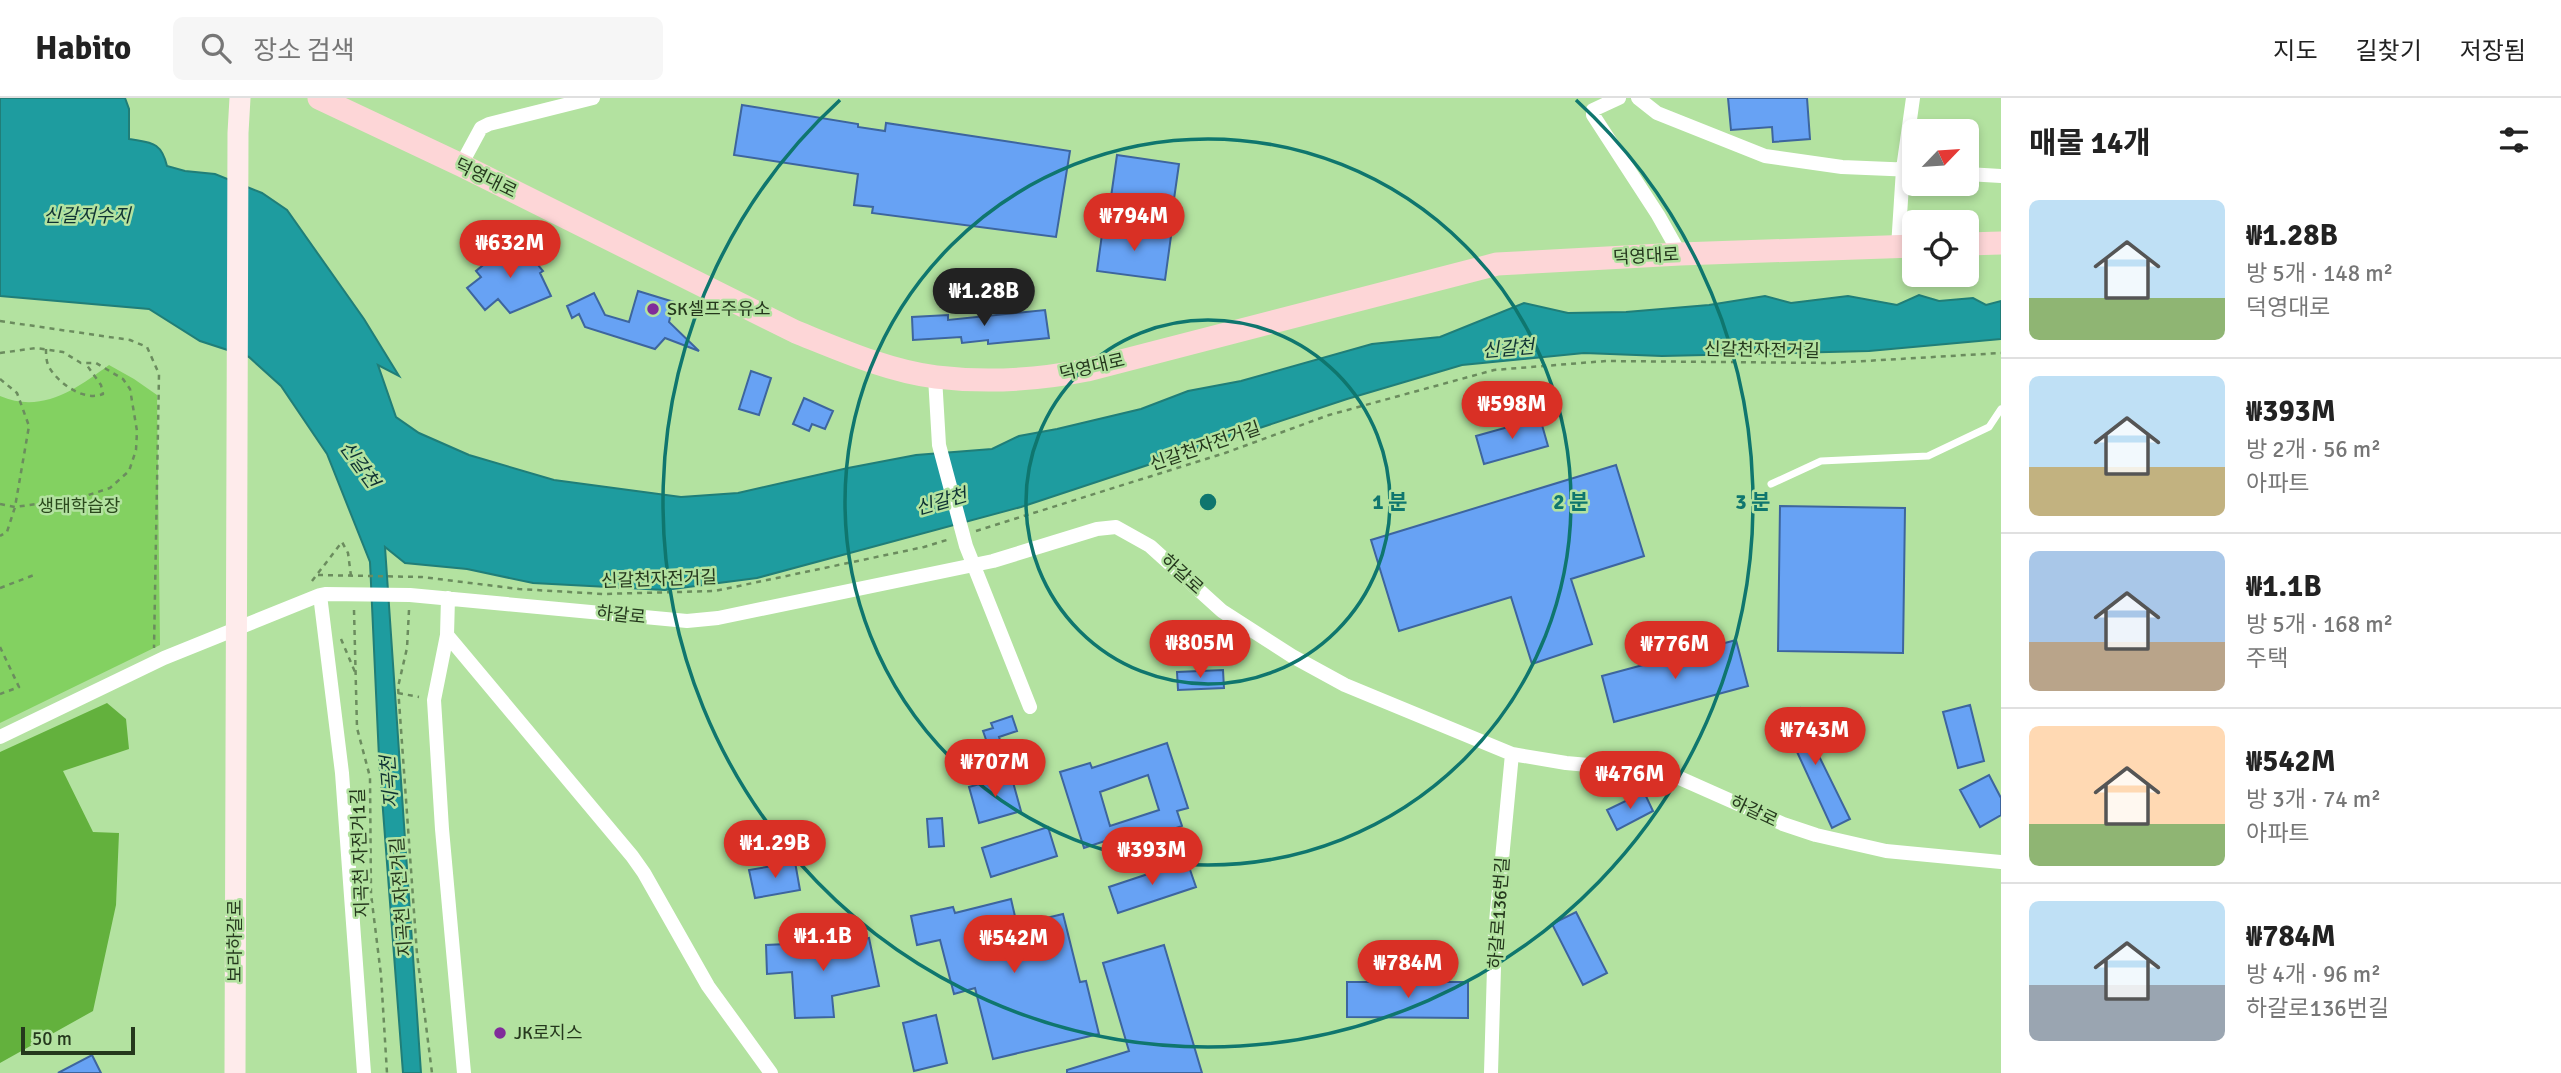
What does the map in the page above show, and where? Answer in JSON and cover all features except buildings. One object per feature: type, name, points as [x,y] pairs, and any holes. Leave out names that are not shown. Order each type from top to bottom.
[{"type":"main road","points":[[228,98],[239,126]]},
{"type":"main road","points":[[239,126],[240,98]]},
{"type":"main road","name":"덕영대로","points":[[319,98],[461,165],[796,332],[852,354],[935,377],[1011,380],[1043,378],[1087,370],[1497,264],[1902,246]]},
{"type":"main road","name":"보라하갈로","points":[[235,1073],[234,810],[239,126]]},
{"type":"main road","points":[[1979,244],[2001,243]]},
{"type":"street","points":[[461,165],[481,128],[547,104],[593,98]]},
{"type":"street","points":[[1638,98],[1657,113],[1765,156],[1842,167],[1902,169]]},
{"type":"street","points":[[1912,119],[1913,98]]},
{"type":"street","points":[[1609,100],[1593,110],[1595,120],[1658,215],[1680,254]]},
{"type":"street","points":[[1979,175],[2001,176]]},
{"type":"street","points":[[935,377],[939,445],[966,547],[1030,707]]},
{"type":"street","name":"하갈로","points":[[323,595],[410,595],[687,621],[718,618],[973,565],[1097,528],[1115,527],[1150,547],[1222,611],[1292,656],[1345,685],[1512,754],[1566,763],[1666,772],[1783,824],[1816,835],[1886,851],[2001,862]]},
{"type":"street","points":[[0,737],[164,658],[323,595],[342,773],[364,1073]]},
{"type":"street","points":[[448,598],[447,635],[434,700],[442,829],[464,1073]]},
{"type":"street","points":[[447,635],[632,856],[708,986],[771,1073]]},
{"type":"street","name":"하갈로136번길","points":[[1491,1073],[1495,932],[1512,754]]},
{"type":"lane","points":[[1771,484],[1821,461],[1928,457],[1989,427],[2001,409]]},
{"type":"path","points":[[0,321],[130,340],[147,347],[159,374],[154,652]]},
{"type":"path","points":[[0,347],[7,352]]},
{"type":"path","points":[[46,349],[47,363],[64,384],[82,394],[98,397],[103,394],[101,386],[86,363]]},
{"type":"path","points":[[0,353],[46,349],[63,352],[81,363],[96,363],[124,379],[130,389],[137,430],[136,450],[129,471],[110,488],[79,498],[15,507],[0,504]]},
{"type":"path","name":"신갈천자전거길","points":[[977,531],[1225,453],[1329,415],[1494,370],[1606,361],[1831,363],[2001,353]]},
{"type":"path","points":[[0,379],[17,393],[29,426],[15,507],[7,533],[0,536]]},
{"type":"path","name":"신갈천자전거길","points":[[342,542],[318,575],[422,577],[519,589],[603,594],[715,591],[924,547],[950,539]]},
{"type":"path","points":[[0,588],[34,575]]},
{"type":"path","name":"지곡천 자전거길","points":[[410,595],[407,648],[398,692],[417,954],[432,1073]]},
{"type":"path","name":"지곡천 자전거1길","points":[[326,631],[340,636],[356,675],[357,727],[370,777],[370,894],[381,975],[387,1073]]},
{"type":"path","points":[[0,647],[19,687],[0,694]]},
{"type":"path","points":[[398,692],[434,700]]},
{"type":"green space","name":"생태학습장","points":[[109,365],[157,395],[160,645],[0,723],[0,396],[15,401],[44,400],[71,390]]},
{"type":"green space","points":[[107,703],[126,719],[129,749],[63,771],[93,832],[119,833],[116,905],[93,1011],[0,1063],[0,752]]},
{"type":"water","points":[[0,98],[125,98],[129,109],[129,139],[154,145],[162,152],[167,166],[215,174],[262,193],[287,210],[364,319],[399,376],[378,365],[396,417],[419,433],[469,455],[554,480],[681,497],[738,493],[916,455],[992,449],[1019,436],[1141,409],[1188,391],[1241,381],[1372,344],[1440,337],[1524,303],[1568,313],[1626,312],[1709,305],[1765,296],[1791,303],[1848,296],[1897,305],[1919,295],[1939,301],[1973,298],[1986,305],[2001,301],[2001,339],[1869,351],[1662,356],[1584,353],[1462,365],[1347,399],[1021,507],[757,578],[665,590],[533,583],[467,569],[405,563],[385,547],[421,1073],[403,1073],[379,758],[370,562],[327,454],[281,386],[249,357],[200,341],[149,309],[0,296]]},
{"type":"place","name":"SK셀프주유소","points":[[653,309]]},
{"type":"place","name":"JK로지스","points":[[500,1033]]},
{"type":"water label","name":"신갈저수지","points":[[87,215]]},
{"type":"water label","name":"신갈천","points":[[1508,348]]},
{"type":"water label","name":"신갈천","points":[[360,464]]},
{"type":"water label","name":"신갈천","points":[[941,501]]},
{"type":"water label","name":"지곡천","points":[[389,782]]}]
